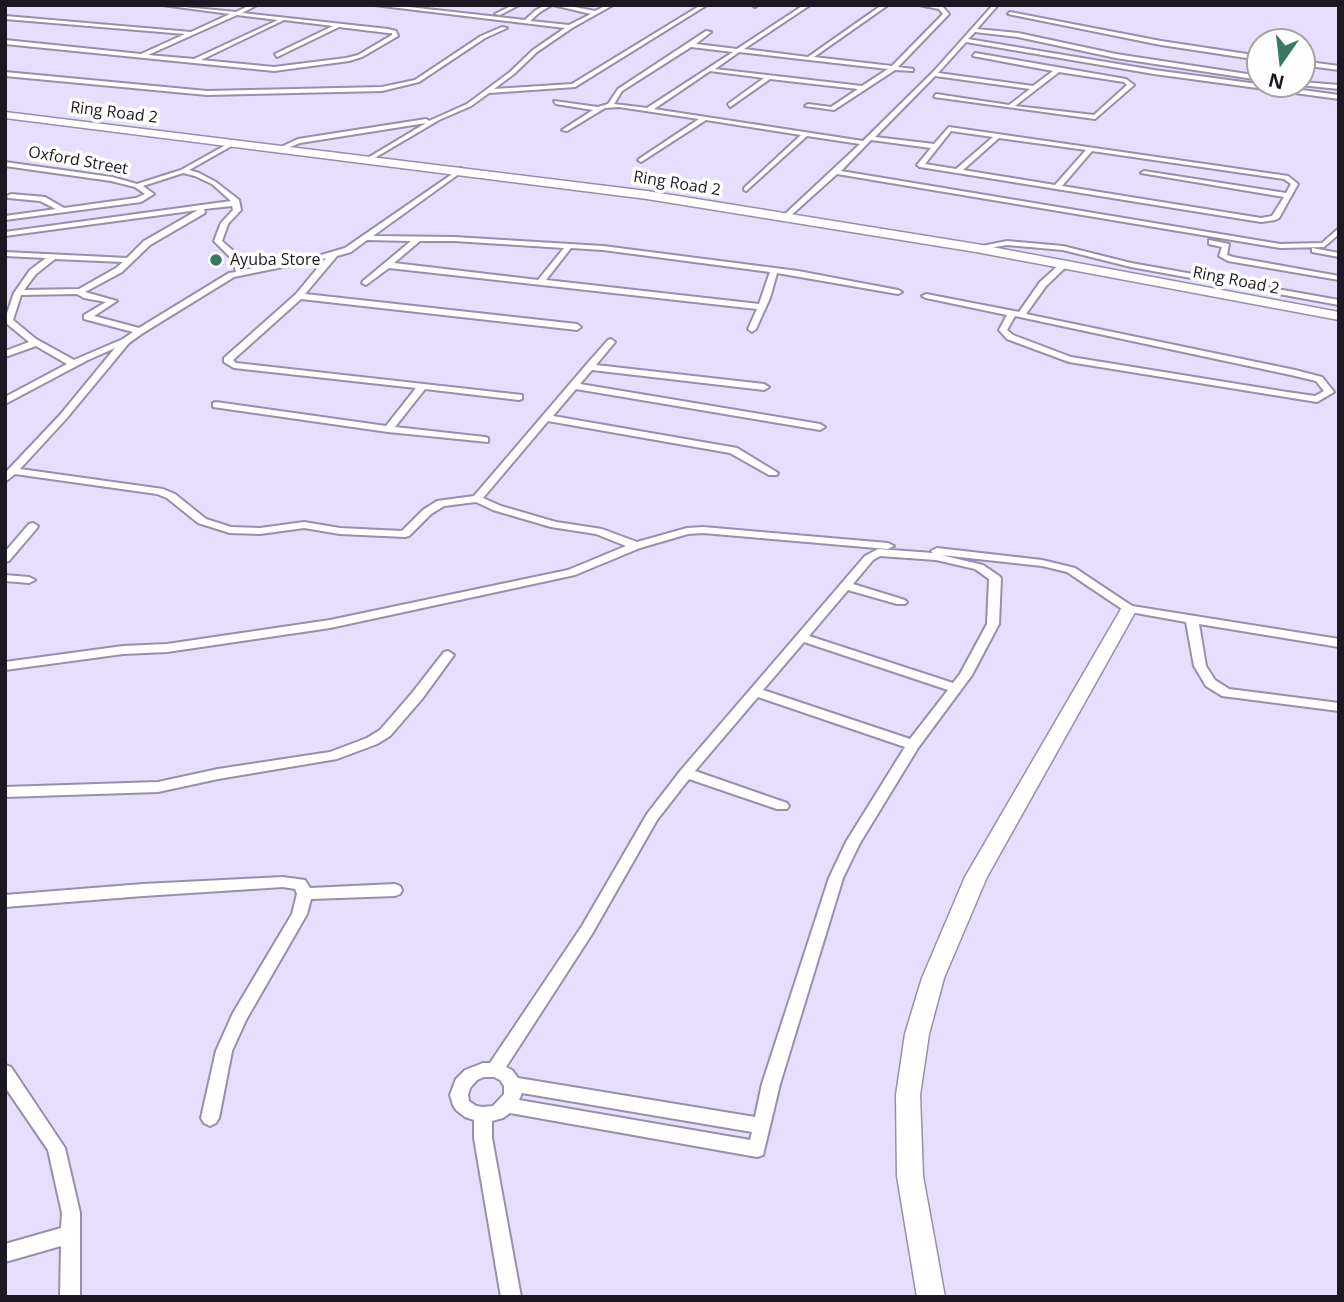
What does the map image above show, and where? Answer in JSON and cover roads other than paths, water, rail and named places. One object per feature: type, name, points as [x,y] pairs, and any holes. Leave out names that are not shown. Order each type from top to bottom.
[{"type":"main road","name":"Ring Road 2","points":[[5,115],[461,170],[788,216],[1339,316]]},
{"type":"street","points":[[5,42],[274,69],[308,67],[360,56],[395,36],[394,32],[388,31],[165,5]]},
{"type":"street","points":[[140,56],[255,5]]},
{"type":"street","points":[[376,5],[570,27]]},
{"type":"street","points":[[452,10],[464,5]]},
{"type":"street","points":[[498,15],[517,5]]},
{"type":"street","points":[[530,5],[596,13]]},
{"type":"street","points":[[369,159],[437,119],[462,109],[489,91],[535,51],[570,27],[611,5]]},
{"type":"street","points":[[489,91],[573,86],[705,5]]},
{"type":"street","points":[[649,109],[808,5]]},
{"type":"street","points":[[810,58],[886,5]]},
{"type":"street","points":[[808,106],[832,109],[895,67],[946,14],[941,8],[921,5]]},
{"type":"street","points":[[527,21],[550,6]]},
{"type":"street","points":[[788,216],[935,73],[972,30],[995,9]]},
{"type":"street","points":[[1010,13],[1200,50],[1246,56]]},
{"type":"street","points":[[5,17],[190,33]]},
{"type":"street","points":[[194,61],[284,19]]},
{"type":"street","points":[[5,75],[217,96],[385,91],[413,86],[518,20]]},
{"type":"street","points":[[277,55],[338,26]]},
{"type":"street","points":[[972,30],[1246,76]]},
{"type":"street","points":[[610,105],[620,90],[708,32]]},
{"type":"street","points":[[964,40],[1154,72],[1339,97]]},
{"type":"street","points":[[5,51],[24,44]]},
{"type":"street","points":[[690,45],[911,69]]},
{"type":"street","points":[[1191,55],[1200,50]]},
{"type":"street","points":[[936,96],[1095,117],[1131,85],[1126,81],[975,55]]},
{"type":"street","points":[[1173,65],[1182,60]]},
{"type":"street","points":[[1316,65],[1339,68]]},
{"type":"street","points":[[712,70],[863,88]]},
{"type":"street","points":[[1010,107],[1058,70]]},
{"type":"street","points":[[935,73],[1035,87]]},
{"type":"street","points":[[730,105],[769,77]]},
{"type":"street","points":[[1316,85],[1339,88]]},
{"type":"street","points":[[556,102],[599,109]]},
{"type":"street","points":[[565,130],[610,105],[805,135],[934,146]]},
{"type":"street","points":[[642,160],[705,118]]},
{"type":"street","points":[[283,148],[299,141],[437,119]]},
{"type":"street","points":[[949,129],[999,135],[1286,177],[1295,184],[1275,218],[1261,220],[920,165],[949,129]]},
{"type":"street","points":[[746,189],[805,135]]},
{"type":"street","points":[[956,172],[999,135]]},
{"type":"street","points":[[137,186],[183,171],[233,143]]},
{"type":"street","points":[[1056,188],[1091,149]]},
{"type":"street","name":"Oxford Street","points":[[7,165],[112,178],[137,186],[150,194],[138,200],[63,210]]},
{"type":"street","points":[[5,401],[74,364],[126,341],[240,273],[285,266],[348,250],[461,170]]},
{"type":"street","points":[[183,171],[197,174],[214,183],[235,200],[237,210],[225,223],[218,241],[237,259],[240,273]]},
{"type":"street","points":[[836,172],[1280,246],[1324,245],[1339,230]]},
{"type":"street","points":[[1144,173],[1287,195]]},
{"type":"street","points":[[877,186],[1222,244],[1226,246],[1223,256],[1231,259],[1339,278]]},
{"type":"street","points":[[11,196],[41,199],[63,210]]},
{"type":"street","points":[[5,234],[235,203]]},
{"type":"street","points":[[5,291],[81,291],[119,270],[147,243],[208,208]]},
{"type":"street","points":[[5,218],[63,210]]},
{"type":"street","points":[[364,238],[419,237],[570,245],[774,270],[898,292]]},
{"type":"street","points":[[366,283],[419,237]]},
{"type":"street","points":[[976,248],[1007,243],[1053,247],[1117,262],[1339,303]]},
{"type":"street","points":[[540,282],[570,245]]},
{"type":"street","points":[[1304,247],[1339,255]]},
{"type":"street","points":[[5,254],[129,260]]},
{"type":"street","points":[[334,254],[299,296],[227,360],[234,365],[519,397]]},
{"type":"street","points":[[52,257],[33,272],[19,292],[9,321],[36,343],[74,364]]},
{"type":"street","points":[[386,265],[762,307]]},
{"type":"street","points":[[926,296],[1016,314],[1319,379],[1329,392],[1317,399],[1297,397],[1069,359],[1010,337],[1003,330],[1016,314],[1044,284],[1064,265]]},
{"type":"street","points":[[752,329],[774,270]]},
{"type":"street","points":[[81,291],[80,293],[87,296],[113,302],[87,317],[140,331]]},
{"type":"street","points":[[299,296],[578,327]]},
{"type":"street","points":[[9,475],[126,341]]},
{"type":"street","points":[[477,499],[611,342]]},
{"type":"street","points":[[5,354],[36,343]]},
{"type":"street","points":[[589,367],[764,387]]},
{"type":"street","points":[[388,429],[423,386]]},
{"type":"street","points":[[573,386],[820,427]]},
{"type":"street","points":[[216,405],[485,440]]},
{"type":"street","points":[[545,418],[733,450],[773,473]]},
{"type":"street","points":[[9,475],[159,491],[171,496],[202,521],[230,530],[304,525],[340,531],[405,534],[441,503],[477,499],[497,509],[555,525],[598,531],[636,546]]},
{"type":"street","points":[[5,559],[33,526]]},
{"type":"street","points":[[5,666],[123,650],[179,647],[330,624],[571,573],[636,546],[687,531],[703,530],[1029,561],[1071,570],[1129,609],[1339,643]]},
{"type":"street","points":[[495,1070],[587,930],[652,817],[686,773],[869,558],[878,552],[958,562],[979,567],[995,578],[993,624],[966,675],[914,745],[853,842],[836,878],[761,1126],[757,1149],[507,1105]]},
{"type":"street","points":[[5,578],[29,580]]},
{"type":"street","points":[[846,586],[901,602]]},
{"type":"street","points":[[931,1297],[910,1176],[908,1095],[917,1034],[933,978],[976,877],[1129,609]]},
{"type":"street","points":[[1192,620],[1200,666],[1210,683],[1226,693],[1339,707]]},
{"type":"street","points":[[803,638],[954,688]]},
{"type":"street","points":[[5,792],[158,787],[218,774],[332,756],[372,741],[385,733],[418,696],[448,655]]},
{"type":"street","points":[[755,692],[914,745]]},
{"type":"street","points":[[686,773],[782,806]]},
{"type":"street","points":[[5,901],[283,882],[300,884],[305,894],[299,914],[239,1017],[224,1051],[209,1118]]},
{"type":"street","points":[[305,894],[395,890]]},
{"type":"street","points":[[483,1070],[495,1070],[506,1075],[513,1084],[513,1095],[507,1105],[497,1113],[483,1115],[471,1112],[462,1105],[459,1094],[462,1084],[471,1075],[483,1070]]},
{"type":"street","points":[[5,1072],[56,1148],[71,1213],[70,1297]]},
{"type":"street","points":[[513,1084],[761,1126]]},
{"type":"street","points":[[483,1115],[484,1138],[511,1297]]},
{"type":"street","points":[[5,1253],[72,1234]]},
{"type":"place","name":"Ayuba Store","points":[[216,260]]}]
